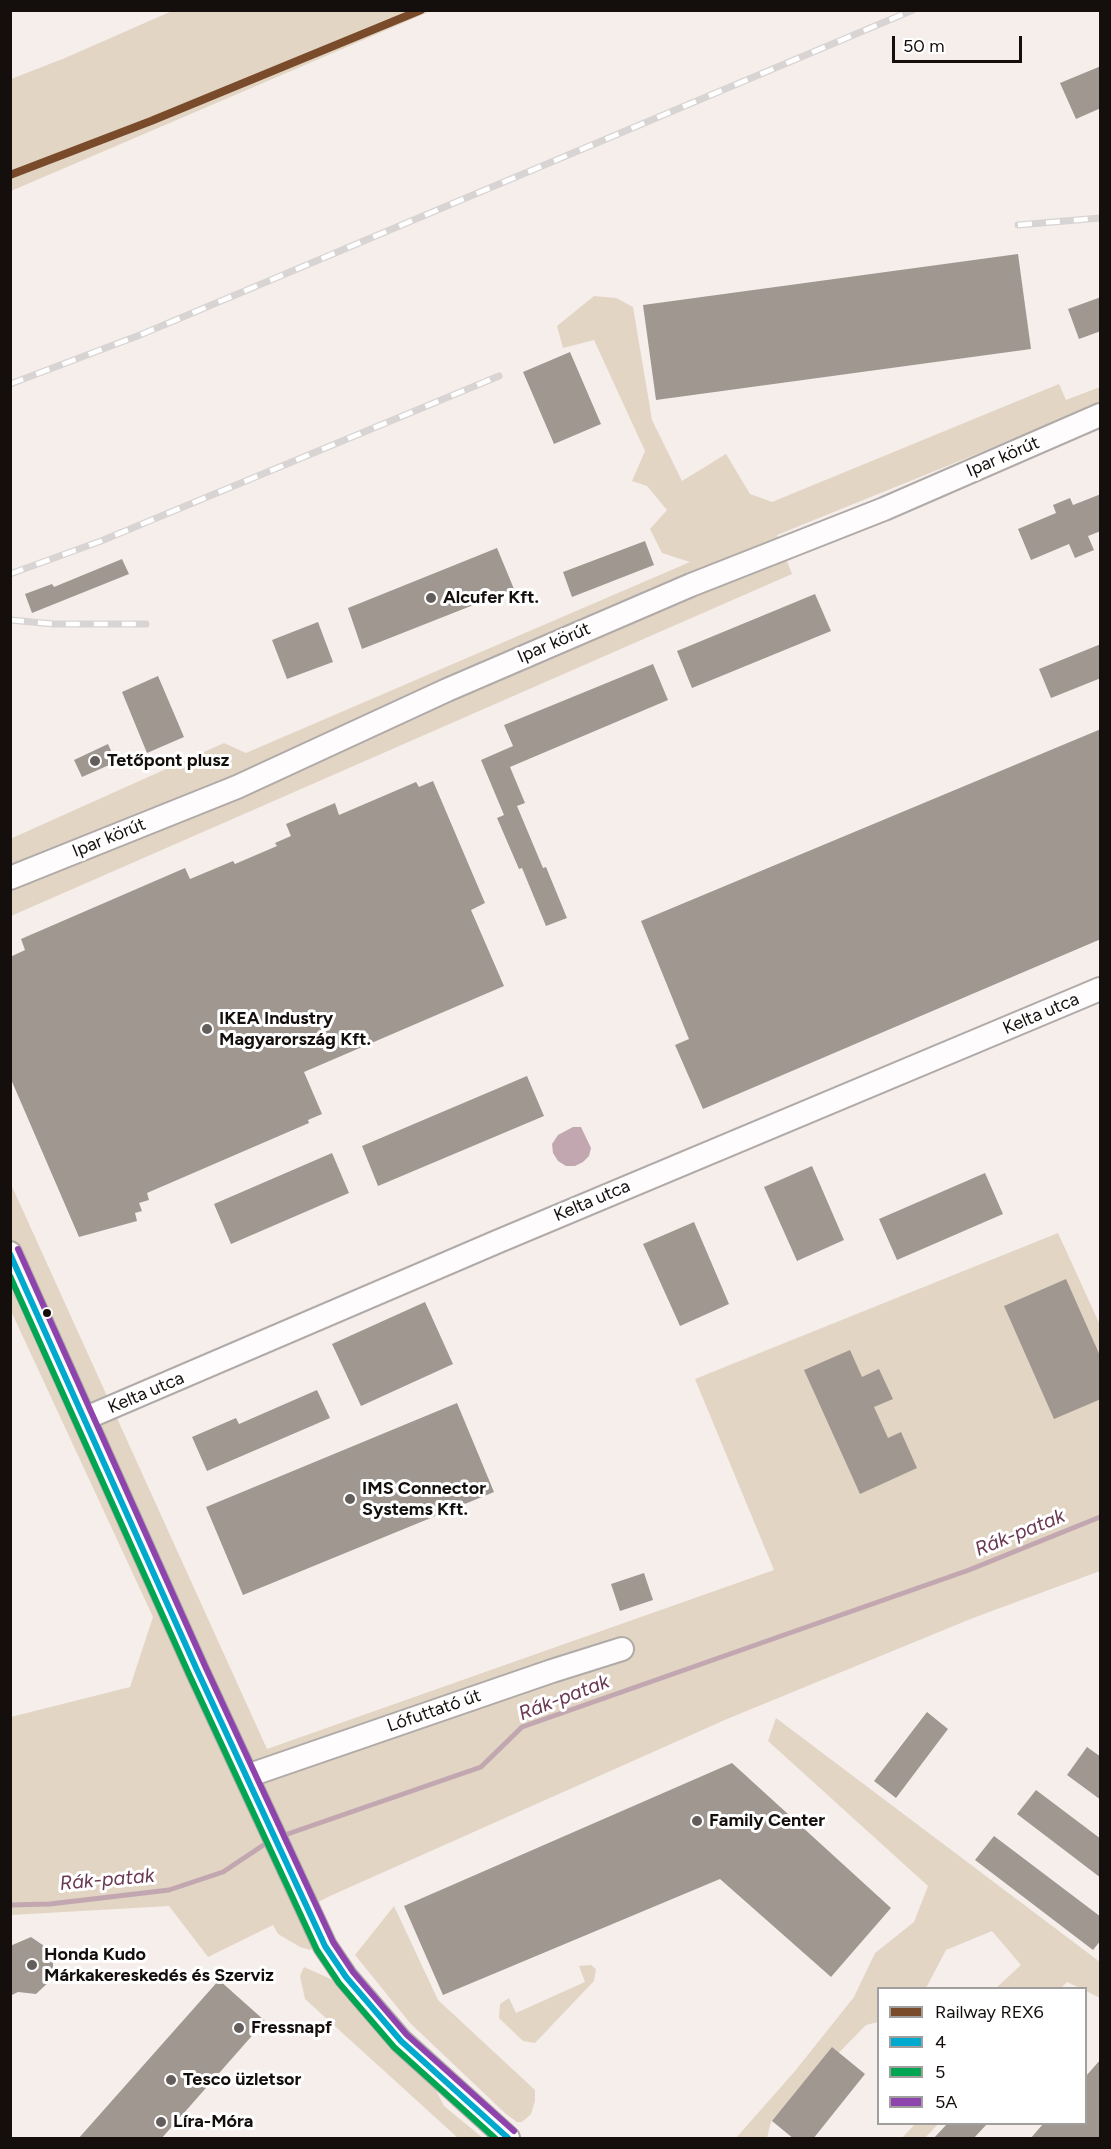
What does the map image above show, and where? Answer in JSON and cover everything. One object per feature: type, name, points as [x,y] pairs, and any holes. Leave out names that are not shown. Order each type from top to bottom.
[{"type":"street","name":"Ipar körút","points":[[10,878],[237,787],[447,690],[670,594],[884,508],[1101,415]]},
{"type":"street","name":"Kelta utca","points":[[86,1418],[499,1240],[1101,989]]},
{"type":"street","points":[[10,1253],[86,1418],[197,1670],[325,1946],[346,1977],[401,2041],[508,2139]]},
{"type":"street","name":"Lófuttató út","points":[[247,1776],[530,1678],[622,1649]]},
{"type":"shaded area","points":[[172,11],[431,11],[11,191],[11,79]]},
{"type":"shaded area","points":[[594,296],[616,298],[633,307],[652,420],[682,481],[726,454],[750,494],[772,502],[1059,384],[1066,400],[1100,387],[1100,404],[777,535],[792,574],[11,916],[10,839],[224,743],[246,753],[690,562],[662,553],[650,529],[667,510],[647,486],[632,481],[645,451],[594,340],[563,348],[557,326]]},
{"type":"shaded area","points":[[573,1127],[581,1127],[591,1148],[589,1156],[583,1162],[575,1166],[566,1166],[558,1161],[553,1153],[552,1144],[558,1135]]},
{"type":"shaded area","points":[[10,1182],[267,1749],[774,1570],[695,1379],[1058,1233],[1100,1325],[1100,1571],[973,1618],[727,1719],[330,1896],[301,1911],[316,1946],[310,1950],[278,1934],[273,1925],[208,1957],[169,1906],[11,1915],[11,1717],[130,1687],[153,1617],[11,1311]]},
{"type":"shaded area","points":[[776,1718],[1100,1962],[1100,1998],[1087,1992],[1087,1987],[1078,1987],[1067,1982],[1062,1987],[997,1987],[1021,1965],[992,1931],[946,1950],[927,1987],[877,1987],[877,2022],[866,2025],[771,2122],[767,2138],[736,2138],[795,2071],[854,1997],[875,1953],[914,1922],[928,1886],[768,1741]]},
{"type":"shaded area","points":[[394,1906],[438,2000],[535,2090],[535,2101],[531,2114],[522,2122],[517,2122],[506,2114],[410,2023],[355,1955]]},
{"type":"shaded area","points":[[591,1965],[596,1969],[594,1981],[535,2043],[523,2041],[499,2018],[500,2004],[509,1998],[516,2013],[585,1982],[579,1966]]},
{"type":"shaded area","points":[[304,1967],[333,1980],[351,1995],[389,2042],[434,2086],[444,2106],[483,2138],[458,2138],[305,1999],[300,1976]]},
{"type":"shaded area","points":[[914,2125],[937,2125],[925,2138],[902,2138]]},
{"type":"building","points":[[1101,66],[1101,108],[1076,119],[1060,83]]},
{"type":"building","points":[[1018,254],[1031,349],[656,400],[643,305]]},
{"type":"building","points":[[1101,297],[1101,331],[1079,339],[1068,309]]},
{"type":"building","points":[[570,352],[601,424],[554,444],[523,372]]},
{"type":"building","points":[[1101,494],[1101,531],[1088,536],[1094,550],[1075,558],[1069,544],[1031,560],[1018,529],[1056,513],[1053,505],[1070,498],[1073,505]]},
{"type":"building","points":[[645,541],[654,565],[572,597],[563,572]]},
{"type":"building","name":"Alcufer Kft.","points":[[497,548],[514,589],[362,649],[348,608]]},
{"type":"building","points":[[122,559],[129,574],[32,613],[25,594],[52,584],[54,587]]},
{"type":"building","points":[[815,594],[831,631],[692,688],[677,651]]},
{"type":"building","points":[[318,622],[333,662],[287,679],[272,640]]},
{"type":"building","points":[[1101,644],[1101,678],[1051,698],[1039,669]]},
{"type":"building","points":[[653,664],[668,700],[510,767],[525,803],[517,806],[567,918],[546,926],[522,868],[519,869],[497,818],[504,815],[481,760],[513,746],[504,725]]},
{"type":"building","points":[[158,676],[184,737],[147,753],[122,692]]},
{"type":"building","points":[[1101,729],[1101,939],[703,1109],[675,1045],[689,1039],[641,921]]},
{"type":"building","name":"Tetőpont plusz","points":[[108,744],[116,762],[82,777],[74,760]]},
{"type":"building","name":"IKEA Industry Magyarország Kft.","points":[[433,781],[485,903],[471,910],[504,986],[304,1072],[322,1114],[308,1120],[309,1123],[147,1193],[149,1200],[139,1203],[142,1211],[135,1213],[137,1221],[79,1237],[10,1077],[10,957],[25,950],[21,939],[185,868],[190,879],[233,861],[235,864],[277,846],[275,843],[291,836],[286,824],[335,803],[339,815],[416,782],[419,787]]},
{"type":"building","points":[[527,1076],[544,1116],[378,1186],[362,1146]]},
{"type":"building","points":[[332,1153],[349,1193],[231,1244],[214,1204]]},
{"type":"building","points":[[812,1166],[844,1240],[797,1261],[764,1187]]},
{"type":"building","points":[[985,1173],[1003,1214],[897,1260],[879,1219]]},
{"type":"building","points":[[694,1222],[729,1304],[680,1326],[643,1244]]},
{"type":"building","points":[[1066,1279],[1101,1358],[1101,1399],[1054,1419],[1004,1306]]},
{"type":"building","points":[[425,1302],[453,1364],[361,1406],[332,1344]]},
{"type":"building","points":[[850,1350],[862,1377],[879,1369],[893,1399],[874,1407],[888,1438],[901,1432],[917,1468],[860,1494],[804,1370]]},
{"type":"building","points":[[317,1390],[330,1418],[207,1471],[192,1437],[236,1418],[239,1424]]},
{"type":"building","name":"IMS Connector Systems Kft.","points":[[457,1403],[494,1492],[243,1595],[206,1507]]},
{"type":"building","points":[[644,1573],[653,1600],[620,1611],[611,1584]]},
{"type":"building","points":[[927,1712],[948,1729],[896,1798],[874,1781]]},
{"type":"building","points":[[1087,1747],[1101,1757],[1101,1800],[1067,1775]]},
{"type":"building","name":"Family Center","points":[[732,1763],[891,1908],[831,1977],[720,1879],[443,1995],[404,1906]]},
{"type":"building","points":[[1036,1790],[1101,1839],[1101,1878],[1017,1814]]},
{"type":"building","points":[[994,1836],[1101,1917],[1101,1940],[1093,1950],[975,1860]]},
{"type":"building","name":"Honda Kudo Márkakereskedés és Szerviz","points":[[31,1937],[53,1952],[53,1978],[36,1994],[18,1992],[10,1996],[10,1946]]},
{"type":"building","name":"Tesco üzletsor","points":[[219,1980],[265,2021],[161,2139],[78,2139]]},
{"type":"building","points":[[832,2047],[865,2074],[813,2139],[794,2139],[772,2121]]},
{"type":"building","points":[[1101,2059],[1101,2139],[1030,2139],[1042,2125],[1087,2125],[1087,2075]]},
{"type":"building","points":[[946,2125],[986,2125],[973,2139],[933,2139]]},
{"type":"waterway","name":"Rák-patak","points":[[279,1837],[481,1767],[522,1727],[969,1570],[1100,1517]]},
{"type":"waterway","name":"Rák-patak","points":[[10,1905],[50,1904],[169,1890],[223,1872],[271,1840]]},
{"type":"railway","points":[[10,384],[140,335],[913,10]]},
{"type":"railway","points":[[1018,225],[1100,218]]},
{"type":"railway","points":[[10,574],[101,541],[499,376]]},
{"type":"railway","points":[[10,620],[54,624],[146,624]]},
{"type":"rail line","name":"REX6","points":[[10,175],[151,121],[421,10]]},
{"type":"transit line","name":"5A","points":[[18,1249],[205,1666],[333,1942],[353,1972],[407,2035],[514,2131]]},
{"type":"transit line","name":"4","points":[[10,1254],[197,1670],[325,1946],[346,1977],[401,2041],[508,2138]]},
{"type":"transit line","name":"5","points":[[10,1276],[189,1674],[317,1950],[339,1983],[394,2047],[495,2138]]},
{"type":"place","name":"Alcufer Kft.","points":[[431,598]]},
{"type":"place","name":"Tetőpont plusz","points":[[95,761]]},
{"type":"place","name":"IKEA Industry Magyarország Kft.","points":[[207,1029]]},
{"type":"place","name":"IMS Connector Systems Kft.","points":[[350,1499]]},
{"type":"place","name":"Family Center","points":[[697,1821]]},
{"type":"place","name":"Honda Kudo Márkakereskedés és Szerviz","points":[[32,1965]]},
{"type":"place","name":"Fressnapf","points":[[239,2028]]},
{"type":"place","name":"Tesco üzletsor","points":[[171,2080]]},
{"type":"place","name":"Líra-Móra","points":[[161,2122]]}]
